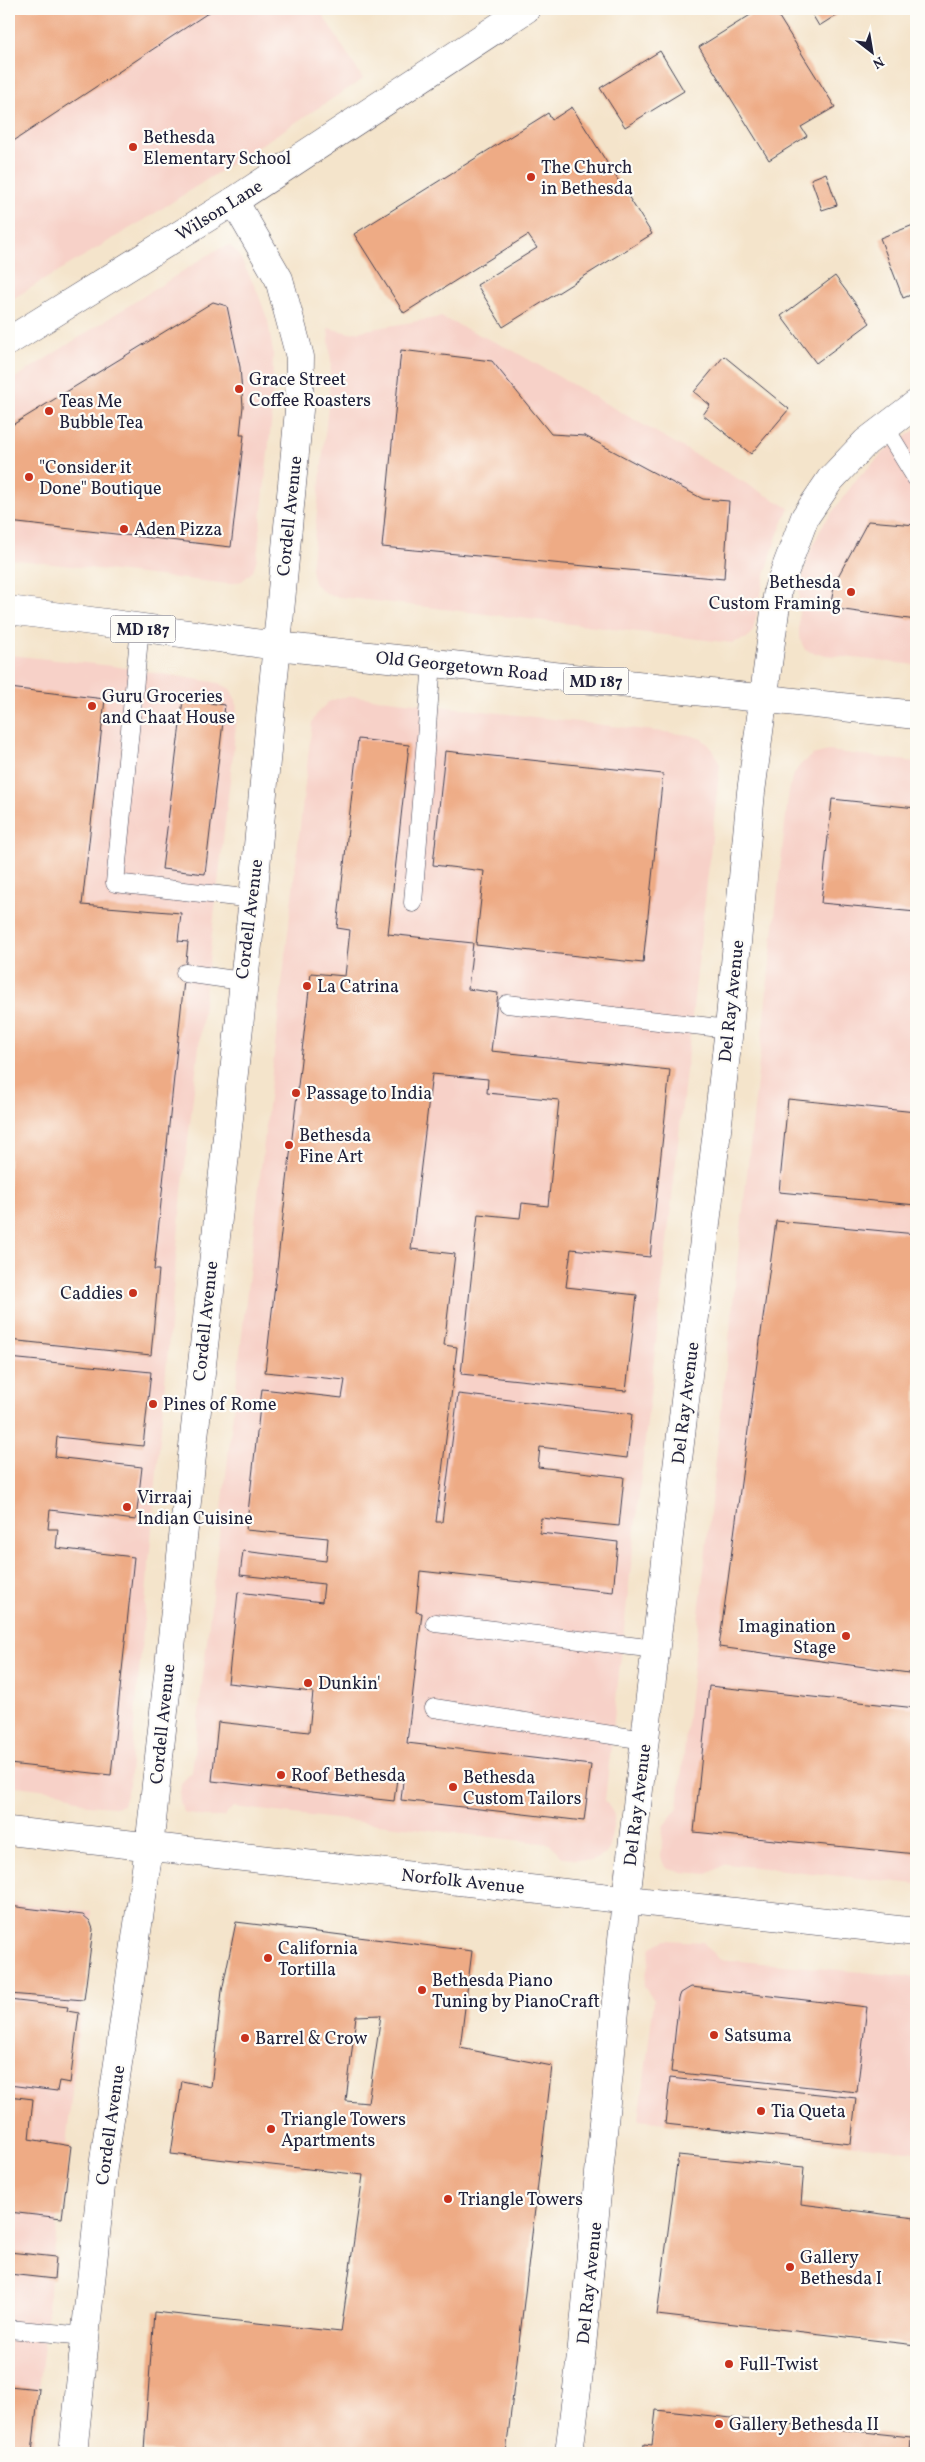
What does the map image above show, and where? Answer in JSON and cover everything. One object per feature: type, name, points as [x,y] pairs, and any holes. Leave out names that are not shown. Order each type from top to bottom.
[{"type":"street","name":"Wilson Lane","points":[[9,341],[234,201],[526,9]]},
{"type":"street","name":"Cordell Avenue","points":[[73,2453],[103,2167],[149,1848],[252,899],[299,410],[300,358],[279,279],[234,201]]},
{"type":"street","name":"Del Ray Avenue","points":[[569,2453],[581,2356],[626,1899],[729,1029],[751,792],[778,589],[804,517],[830,480],[866,442],[886,429],[915,405]]},
{"type":"street","name":"Old Georgetown Road","points":[[9,610],[277,646],[916,716]]},
{"type":"street","name":"Norfolk Avenue","points":[[9,1831],[916,1932]]},
{"type":"lane","points":[[886,429],[916,478]]},
{"type":"lane","points":[[140,628],[115,883],[252,899]]},
{"type":"lane","points":[[413,903],[432,663]]},
{"type":"lane","points":[[186,973],[242,981]]},
{"type":"lane","points":[[507,1004],[729,1029]]},
{"type":"lane","points":[[435,1623],[656,1649]]},
{"type":"lane","points":[[434,1708],[645,1740]]},
{"type":"lane","points":[[9,2329],[85,2336]]},
{"type":"shaded area","name":"Bethesda Elementary School","points":[[9,9],[319,9],[363,79],[152,215],[9,301]]},
{"type":"shaded area","points":[[229,245],[238,253],[257,291],[268,321],[273,353],[272,415],[257,558],[253,571],[242,581],[229,584],[9,559],[9,382],[216,250]]},
{"type":"shaded area","points":[[441,317],[512,350],[789,508],[777,536],[765,575],[753,631],[747,638],[732,643],[331,596],[314,583],[311,569],[331,363],[328,328],[349,333]]},
{"type":"shaded area","points":[[916,429],[916,665],[817,654],[805,650],[799,637],[799,589],[809,554],[822,526],[856,480],[887,449]]},
{"type":"shaded area","points":[[9,655],[113,666],[219,683],[230,689],[236,700],[237,714],[232,763],[182,1192],[129,1785],[123,1805],[115,1807],[87,1805],[63,1792],[9,1785]]},
{"type":"shaded area","points":[[354,696],[689,735],[702,739],[709,745],[720,765],[605,1800],[615,1816],[609,1848],[606,1854],[592,1861],[563,1858],[550,1844],[233,1807],[224,1817],[203,1817],[185,1813],[179,1802],[181,1783],[192,1772],[312,722],[318,712],[328,702]]},
{"type":"shaded area","points":[[829,751],[916,762],[916,1884],[726,1864],[707,1874],[682,1872],[668,1869],[663,1863],[661,1856],[663,1827],[678,1807],[788,797],[792,777],[800,765],[812,755]]},
{"type":"shaded area","points":[[9,1903],[92,1911],[32,2453],[9,2453]]},
{"type":"shaded area","points":[[665,1940],[703,1942],[718,1959],[916,1977],[916,2152],[639,2120],[654,2000],[644,1987],[651,1947]]},
{"type":"building","points":[[9,9],[214,9],[9,144]]},
{"type":"building","points":[[760,9],[774,9],[835,107],[801,127],[807,136],[769,160],[699,47]]},
{"type":"building","points":[[809,9],[846,9],[819,26]]},
{"type":"building","points":[[660,51],[684,91],[625,127],[600,88]]},
{"type":"building","name":"The Church in Bethesda","points":[[572,107],[652,234],[503,327],[477,285],[537,248],[528,235],[404,313],[354,234],[548,113],[552,120]]},
{"type":"building","points":[[826,173],[837,205],[822,210],[811,179]]},
{"type":"building","points":[[916,224],[916,293],[903,298],[880,238]]},
{"type":"building","points":[[835,276],[870,323],[816,363],[781,316]]},
{"type":"building","points":[[213,302],[227,306],[240,367],[243,406],[240,435],[244,435],[231,547],[9,522],[9,427]]},
{"type":"building","points":[[401,350],[492,361],[551,434],[585,436],[703,499],[729,501],[724,579],[382,547]]},
{"type":"building","points":[[724,356],[789,409],[751,454],[703,415],[710,405],[694,392]]},
{"type":"building","points":[[868,521],[916,525],[916,620],[830,608],[835,582]]},
{"type":"building","points":[[9,688],[105,699],[82,905],[181,913],[178,941],[188,942],[154,1270],[159,1270],[151,1355],[9,1340]]},
{"type":"building","points":[[183,700],[225,705],[205,874],[162,869]]},
{"type":"building","points":[[358,739],[409,745],[388,934],[473,943],[468,989],[498,993],[491,1051],[670,1070],[650,1257],[571,1249],[566,1287],[637,1295],[626,1391],[461,1374],[478,1214],[520,1218],[522,1203],[548,1206],[559,1100],[487,1093],[488,1079],[432,1074],[411,1249],[455,1254],[444,1345],[457,1347],[436,1522],[442,1522],[458,1394],[632,1414],[627,1458],[540,1447],[538,1467],[624,1477],[619,1526],[541,1518],[540,1533],[618,1542],[613,1592],[420,1571],[416,1612],[422,1613],[407,1743],[591,1765],[584,1821],[401,1800],[404,1771],[398,1771],[394,1801],[212,1781],[218,1722],[309,1732],[313,1692],[228,1683],[238,1592],[322,1602],[324,1584],[240,1575],[243,1551],[326,1561],[328,1538],[246,1530],[262,1389],[342,1398],[345,1380],[265,1372],[311,973],[345,976],[350,930],[337,928]]},
{"type":"building","points":[[445,751],[663,774],[643,963],[476,945],[484,871],[433,865]]},
{"type":"building","points":[[832,799],[916,808],[916,912],[821,903]]},
{"type":"building","points":[[788,1099],[916,1112],[916,1205],[779,1192]]},
{"type":"building","points":[[776,1221],[916,1234],[916,1674],[719,1647]]},
{"type":"building","points":[[9,1358],[151,1372],[143,1446],[57,1437],[55,1457],[142,1467],[136,1520],[50,1510],[48,1529],[58,1529],[56,1548],[134,1557],[111,1775],[9,1764]]},
{"type":"building","points":[[709,1686],[916,1708],[916,1854],[694,1832]]},
{"type":"building","points":[[9,1906],[83,1915],[90,1921],[93,1929],[84,2000],[9,1994]]},
{"type":"building","name":"Triangle Towers","points":[[236,1922],[472,1951],[460,2048],[552,2066],[506,2453],[186,2453],[144,2450],[154,2312],[341,2332],[363,2175],[171,2154],[182,2081],[211,2087],[222,1991]],"holes":[[[381,2015],[368,2103],[346,2101],[356,2016]]]},
{"type":"building","points":[[691,1987],[867,2007],[857,2092],[671,2072],[679,1998],[681,1993]]},
{"type":"building","points":[[9,2000],[68,2007],[67,2011],[79,2013],[70,2083],[59,2081],[57,2091],[9,2085]]},
{"type":"building","name":"Tia Queta","points":[[670,2078],[856,2098],[851,2144],[665,2124]]},
{"type":"building","points":[[9,2096],[33,2099],[29,2139],[71,2146],[62,2218],[9,2212]]},
{"type":"building","name":"Gallery Bethesda I","points":[[678,2155],[804,2167],[801,2204],[915,2218],[916,2214],[916,2345],[657,2315]]},
{"type":"building","points":[[9,2252],[56,2257],[54,2279],[9,2274]]},
{"type":"building","points":[[9,2386],[39,2389],[32,2453],[9,2453]]},
{"type":"building","name":"Gallery Bethesda II","points":[[656,2410],[911,2437],[910,2453],[643,2453],[644,2444],[652,2445]]},
{"type":"place","name":"Bethesda Elementary School","points":[[133,147]]},
{"type":"place","name":"The Church in Bethesda","points":[[531,177]]},
{"type":"place","name":"Grace Street Coffee Roasters","points":[[239,389]]},
{"type":"place","name":"Teas Me Bubble Tea","points":[[49,411]]},
{"type":"place","name":"\"Consider it Done\" Boutique","points":[[29,477]]},
{"type":"place","name":"Aden Pizza","points":[[124,529]]},
{"type":"place","name":"Bethesda Custom Framing","points":[[851,592]]},
{"type":"place","name":"Guru Groceries and Chaat House","points":[[92,706]]},
{"type":"place","name":"La Catrina","points":[[307,986]]},
{"type":"place","name":"Passage to India","points":[[296,1093]]},
{"type":"place","name":"Bethesda Fine Art","points":[[289,1145]]},
{"type":"place","name":"Caddies","points":[[133,1293]]},
{"type":"place","name":"Pines of Rome","points":[[153,1404]]},
{"type":"place","name":"Virraaj Indian Cuisine","points":[[127,1507]]},
{"type":"place","name":"Imagination Stage","points":[[846,1636]]},
{"type":"place","name":"Dunkin'","points":[[308,1683]]},
{"type":"place","name":"Roof Bethesda","points":[[281,1775]]},
{"type":"place","name":"Bethesda Custom Tailors","points":[[453,1787]]},
{"type":"place","name":"California Tortilla","points":[[268,1958]]},
{"type":"place","name":"Bethesda Piano Tuning by PianoCraft","points":[[422,1990]]},
{"type":"place","name":"Satsuma","points":[[714,2035]]},
{"type":"place","name":"Barrel & Crow","points":[[245,2038]]},
{"type":"place","name":"Tia Queta","points":[[761,2111]]},
{"type":"place","name":"Triangle Towers Apartments","points":[[271,2129]]},
{"type":"place","name":"Triangle Towers","points":[[448,2199]]},
{"type":"place","name":"Gallery Bethesda I","points":[[790,2267]]},
{"type":"place","name":"Full-Twist","points":[[729,2364]]},
{"type":"place","name":"Gallery Bethesda II","points":[[719,2424]]}]
